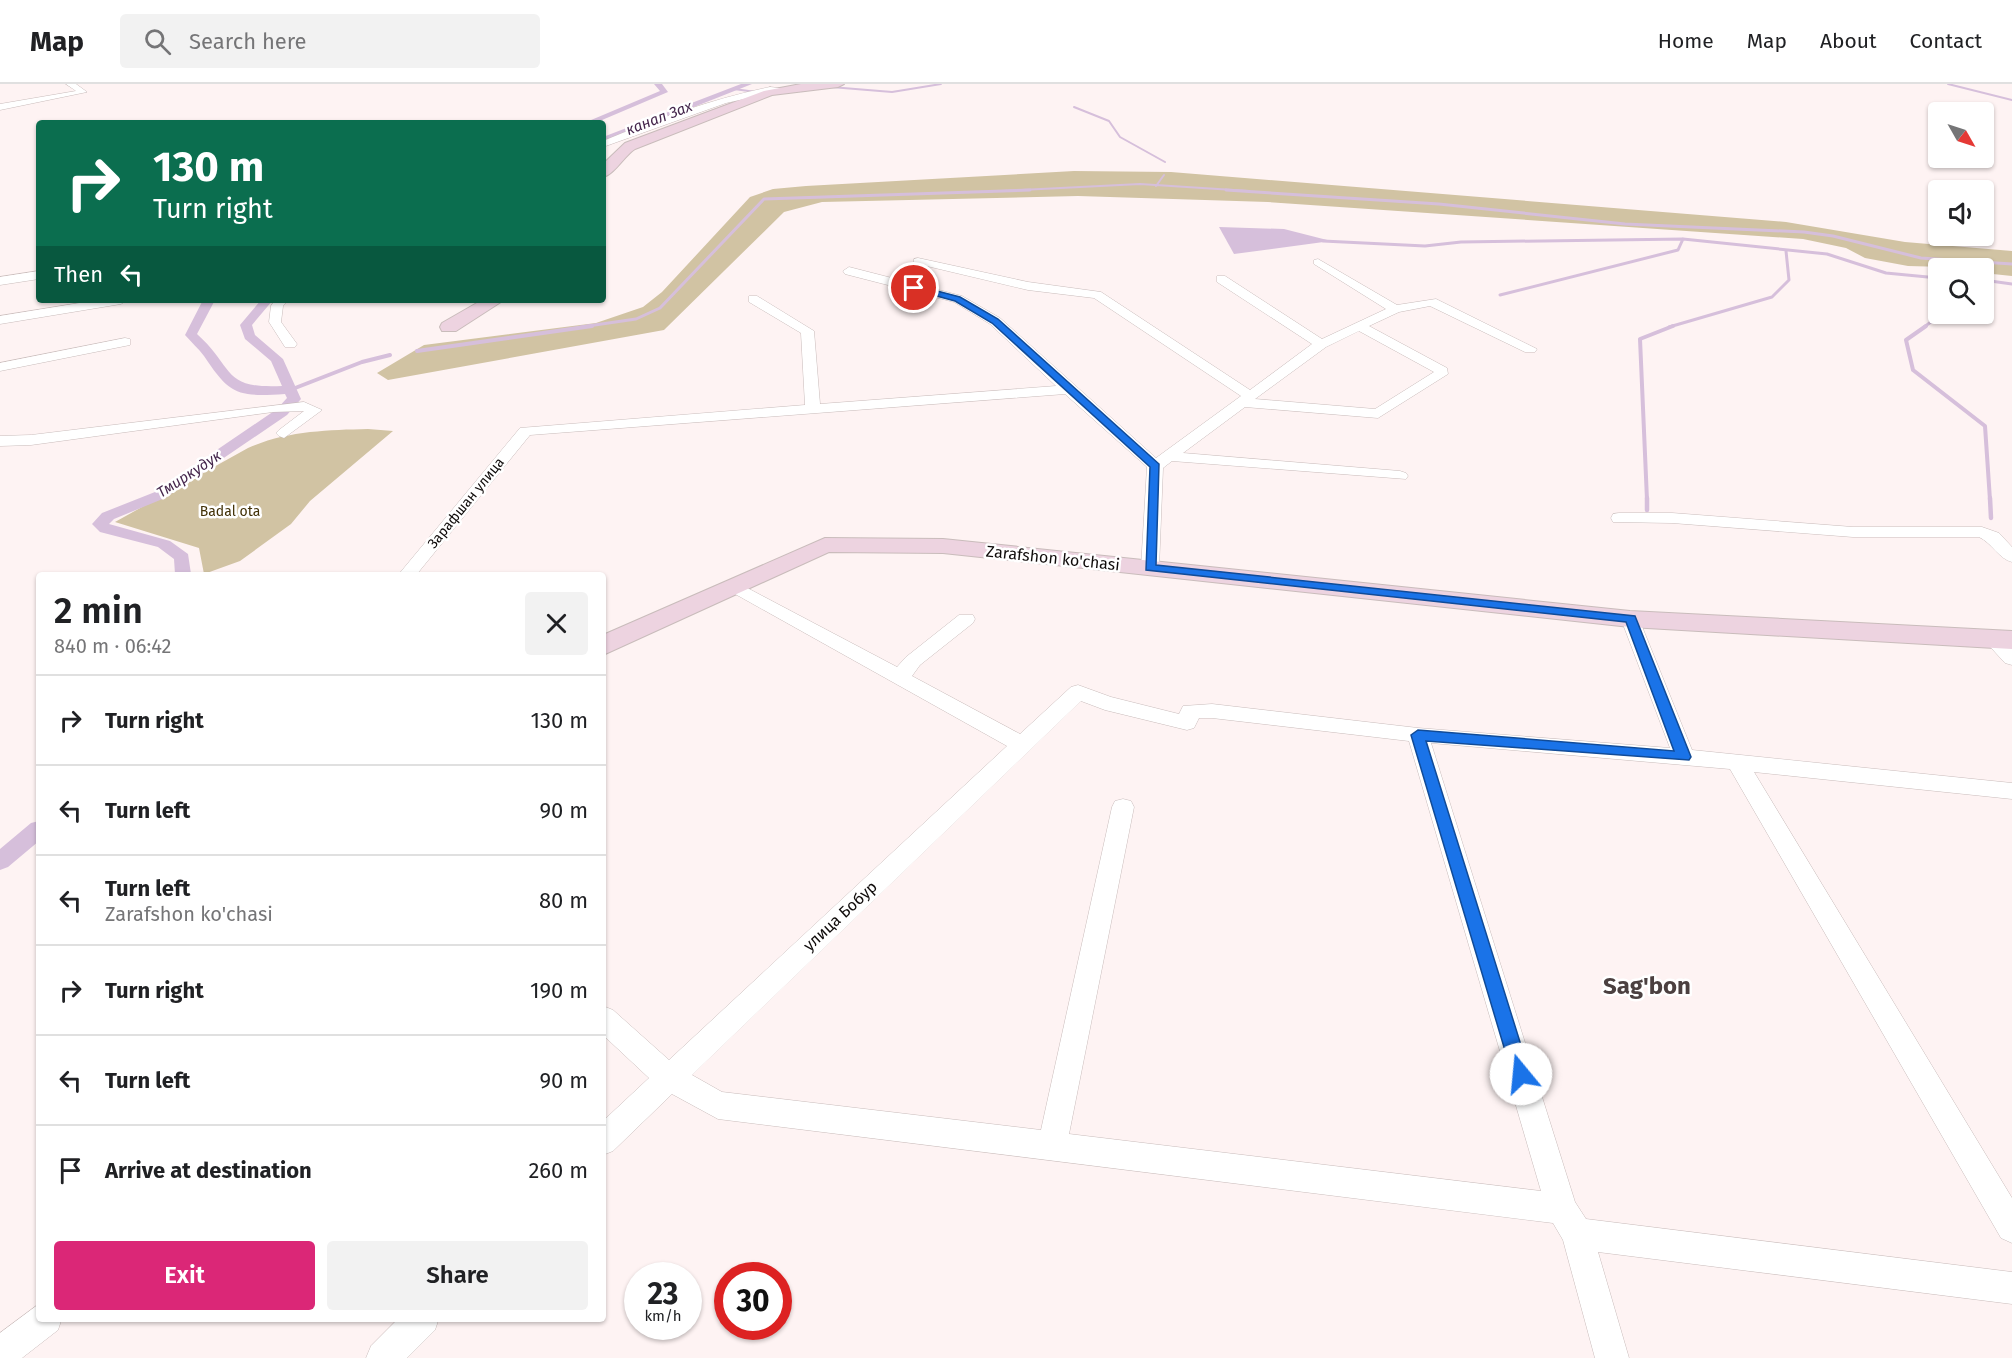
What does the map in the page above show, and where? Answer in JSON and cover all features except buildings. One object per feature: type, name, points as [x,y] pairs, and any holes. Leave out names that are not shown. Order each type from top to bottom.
[{"type":"street","points":[[0,107],[87,90],[70,84]]},
{"type":"street","points":[[606,143],[651,123],[744,89],[756,86],[838,84]]},
{"type":"street","points":[[606,169],[621,152],[630,146],[788,86]]},
{"type":"street","points":[[918,261],[1028,286],[1097,295],[1245,399],[1378,414],[1441,374],[1442,370],[1360,326]]},
{"type":"street","points":[[1318,262],[1395,309]]},
{"type":"street","points":[[849,271],[958,299],[995,321],[1155,466]]},
{"type":"street","points":[[0,281],[36,275]]},
{"type":"street","points":[[1221,279],[1322,344]]},
{"type":"street","points":[[753,299],[807,332],[813,408],[1068,389]]},
{"type":"street","points":[[1155,466],[1322,344],[1395,309],[1432,302],[1530,349]]},
{"type":"street","points":[[0,320],[103,303]]},
{"type":"street","points":[[280,303],[275,322],[290,344]]},
{"type":"street","points":[[449,327],[490,303]]},
{"type":"street","points":[[0,367],[125,342]]},
{"type":"street","points":[[0,441],[31,440],[273,408],[304,406],[315,410],[284,434]]},
{"type":"street","name":"Зарафшан улица","points":[[410,572],[525,431],[813,408]]},
{"type":"street","points":[[1169,456],[1400,476]]},
{"type":"street","points":[[1150,568],[1155,466]]},
{"type":"street","points":[[1619,518],[1672,518],[1853,532],[1982,532],[1992,537],[2012,557]]},
{"type":"street","name":"Zarafshon ko'chasi","points":[[606,645],[825,545],[943,546],[1630,618],[2002,639]]},
{"type":"street","points":[[734,586],[1022,745]]},
{"type":"street","points":[[1630,618],[1684,757]]},
{"type":"street","points":[[900,677],[913,661],[966,619]]},
{"type":"street","points":[[2002,639],[2012,659]]},
{"type":"street","name":"улица Бобур","points":[[606,1138],[1078,692],[1105,703],[1186,723],[1190,711],[1212,711],[1418,735]]},
{"type":"street","points":[[1612,1358],[1418,735],[1684,757],[2008,796]]},
{"type":"street","points":[[1737,763],[2012,1227]]},
{"type":"street","points":[[1052,1146],[1123,807]]},
{"type":"street","points":[[606,1021],[668,1077],[718,1105],[1052,1146],[2012,1287]]},
{"type":"street","points":[[0,1354],[41,1322]]},
{"type":"street","points":[[383,1358],[419,1322]]},
{"type":"green space","points":[[1074,171],[1171,172],[1786,222],[1928,244],[1928,246],[2012,251],[2012,276],[1994,274],[1994,258],[1928,258],[1928,267],[1908,266],[1865,258],[1846,248],[1803,239],[1268,202],[1078,196],[822,202],[784,212],[664,330],[388,380],[377,373],[424,345],[596,323],[643,307],[662,292],[750,197],[773,189]]},
{"type":"green space","name":"Badal ota","points":[[393,431],[310,501],[291,524],[240,561],[204,572],[199,548],[115,522],[262,442],[307,432]]},
{"type":"shaded area","points":[[1219,227],[1284,229],[1331,241],[1234,254]]},
{"type":"waterway","points":[[595,120],[664,92],[658,84]]},
{"type":"waterway","name":"канал Зах","points":[[606,139],[748,84]]},
{"type":"waterway","points":[[831,87],[892,92],[941,84]]},
{"type":"waterway","points":[[1948,84],[2012,100]]},
{"type":"waterway","points":[[734,89],[756,92]]},
{"type":"waterway","points":[[1074,107],[1109,121],[1120,137],[1165,162]]},
{"type":"waterway","points":[[1157,185],[1164,175]]},
{"type":"waterway","points":[[1002,191],[1157,185]]},
{"type":"waterway","points":[[1157,185],[1249,191]]},
{"type":"waterway","points":[[1002,191],[1030,190]]},
{"type":"waterway","points":[[1226,190],[1439,204],[1625,224],[1804,232],[1833,236],[1921,258],[2012,264]]},
{"type":"waterway","points":[[581,327],[636,319],[660,308],[764,199],[1002,191]]},
{"type":"waterway","points":[[1323,241],[1425,246],[1461,242],[1683,239]]},
{"type":"waterway","points":[[1500,295],[1678,250],[1683,239]]},
{"type":"waterway","points":[[1683,239],[1827,254],[1886,273],[1928,277]]},
{"type":"waterway","points":[[1669,327],[1772,297],[1789,280],[1786,251]]},
{"type":"waterway","points":[[1994,282],[2012,284]]},
{"type":"waterway","points":[[207,303],[191,335],[205,349],[226,379],[234,385],[252,390],[290,390]]},
{"type":"waterway","name":"Тмиркудук","points":[[183,572],[182,557],[164,544],[106,529],[100,524],[108,516],[160,495],[282,412],[294,399],[277,359],[249,336],[246,325],[264,303]]},
{"type":"waterway","points":[[1924,327],[1928,324]]},
{"type":"waterway","points":[[417,351],[592,326]]},
{"type":"waterway","points":[[1647,500],[1640,339],[1673,326]]},
{"type":"waterway","points":[[1926,326],[1906,340],[1913,370],[1985,426],[1990,500]]},
{"type":"waterway","points":[[290,390],[362,362],[390,355]]},
{"type":"waterway","points":[[1990,498],[1991,518]]},
{"type":"waterway","points":[[1647,500],[1647,510]]},
{"type":"waterway","name":"Тмиркудук","points":[[0,861],[36,831]]},
{"type":"district","name":"Sag'bon","points":[[1647,986]]},
{"type":"route","points":[[914,288],[958,299],[995,321],[1155,466],[1150,568],[1630,618],[1684,757],[1418,735],[1521,1074]]}]
